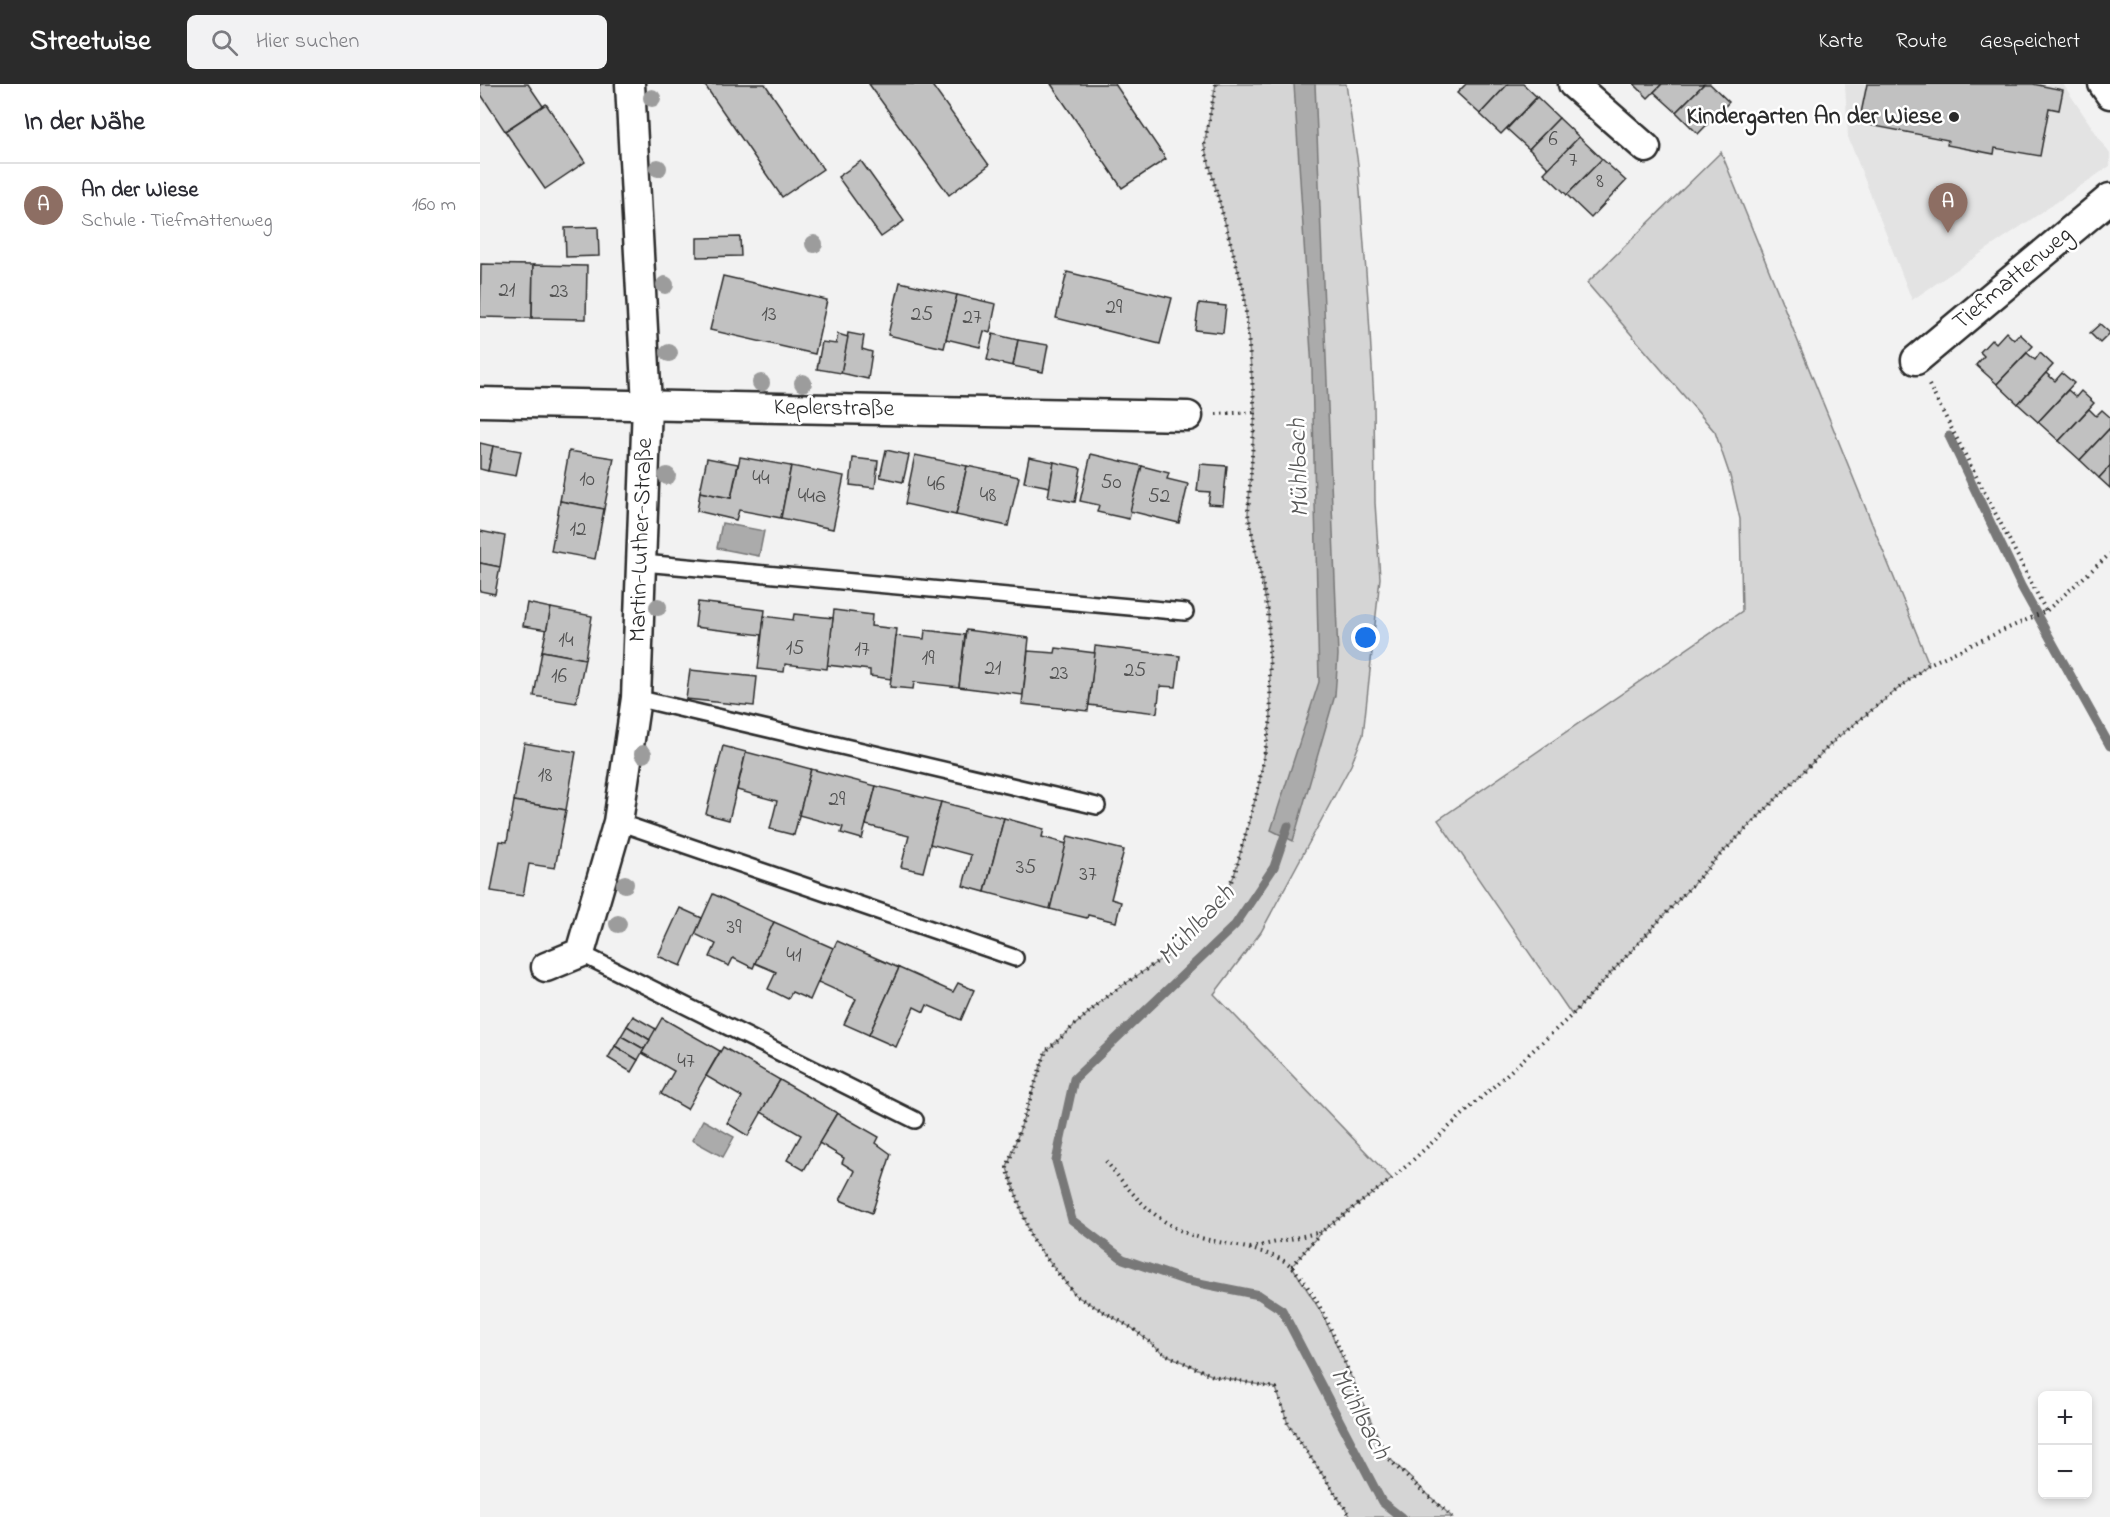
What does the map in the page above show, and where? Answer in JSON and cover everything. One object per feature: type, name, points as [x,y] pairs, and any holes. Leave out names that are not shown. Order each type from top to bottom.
[{"type":"street","name":"Martin-Luther-Straße","points":[[580,953],[618,822],[636,698],[643,563],[647,405],[630,84]]},
{"type":"street","points":[[1573,84],[1646,148]]},
{"type":"street","points":[[2103,84],[2110,94]]},
{"type":"street","name":"Tiefmattenweg","points":[[1916,360],[2110,198]]},
{"type":"street","name":"Keplerstraße","points":[[480,402],[1188,416]]},
{"type":"street","points":[[546,967],[580,953]]},
{"type":"lane","points":[[643,563],[1185,612]]},
{"type":"lane","points":[[636,698],[1097,807]]},
{"type":"lane","points":[[618,822],[1015,958]]},
{"type":"lane","points":[[580,953],[915,1120]]},
{"type":"path","points":[[1216,84],[1204,146],[1244,292],[1255,412],[1248,514],[1268,611],[1271,719],[1258,789],[1234,876],[1213,914],[1183,944],[1106,997],[1046,1052],[1007,1168],[1032,1240],[1076,1296],[1132,1329],[1163,1353],[1213,1376],[1276,1388],[1288,1424],[1352,1517]]},
{"type":"path","points":[[1916,360],[2046,611]]},
{"type":"path","points":[[1188,416],[1255,412]]},
{"type":"path","points":[[1292,1266],[1321,1232],[1392,1179],[1572,1015],[1719,856],[1837,738],[1929,664],[2046,611],[2110,554]]},
{"type":"path","points":[[1106,1161],[1136,1200],[1164,1221],[1194,1236],[1249,1248],[1292,1266],[1323,1315],[1387,1456],[1452,1517]]},
{"type":"path","points":[[1249,1248],[1321,1232]]},
{"type":"shaded area","points":[[1216,84],[1346,84],[1358,164],[1368,299],[1380,578],[1363,735],[1351,765],[1261,932],[1214,994],[1392,1179],[1321,1232],[1292,1266],[1323,1315],[1387,1456],[1452,1517],[1351,1517],[1288,1424],[1276,1388],[1213,1376],[1163,1353],[1132,1328],[1076,1296],[1032,1240],[1007,1168],[1046,1051],[1106,997],[1183,944],[1213,914],[1234,876],[1258,789],[1271,719],[1268,611],[1248,514],[1255,412],[1244,292],[1204,145]]},
{"type":"shaded area","points":[[1294,84],[1315,84],[1338,655],[1335,695],[1293,841],[1271,830],[1319,682],[1312,369]]},
{"type":"shaded area","points":[[1845,84],[2063,84],[2110,154],[2110,166],[1912,300],[1848,137]]},
{"type":"shaded area","points":[[1721,152],[1929,664],[1837,738],[1719,856],[1572,1015],[1438,820],[1742,611],[1740,519],[1730,476],[1715,432],[1587,283]]},
{"type":"shaded area","points":[[722,523],[764,531],[759,556],[717,548]]},
{"type":"shaded area","points":[[703,1120],[734,1137],[723,1157],[692,1140]]},
{"type":"building","points":[[480,84],[528,84],[543,106],[505,131],[480,93]]},
{"type":"building","points":[[704,84],[765,84],[823,169],[782,197]]},
{"type":"building","points":[[869,84],[931,84],[989,165],[949,195]]},
{"type":"building","points":[[1051,84],[1115,84],[1166,159],[1122,188]]},
{"type":"building","points":[[1466,84],[1508,84],[1480,114],[1457,93]]},
{"type":"building","points":[[1508,84],[1523,84],[1537,97],[1501,134],[1480,114]]},
{"type":"building","points":[[1634,84],[1662,84],[1648,98]]},
{"type":"building","points":[[1662,84],[1704,84],[1676,112],[1654,92]]},
{"type":"building","points":[[1704,84],[1710,84],[1729,102],[1698,134],[1676,112]]},
{"type":"building","name":"Kindergarten An der Wiese","points":[[1867,84],[2033,84],[2063,90],[2059,110],[2049,108],[2040,156],[1995,148],[1994,154],[1947,145],[1948,140],[1859,123]]},
{"type":"building","points":[[1537,97],[1559,118],[1529,149],[1507,129]]},
{"type":"building","points":[[546,104],[585,162],[545,189],[505,131]]},
{"type":"building","points":[[1559,118],[1579,137],[1549,169],[1529,149]]},
{"type":"building","points":[[1579,137],[1602,159],[1567,195],[1544,173]]},
{"type":"building","points":[[1602,159],[1626,181],[1591,218],[1567,195]]},
{"type":"building","points":[[861,161],[904,221],[881,237],[838,177]]},
{"type":"building","points":[[598,227],[599,256],[566,257],[565,228]]},
{"type":"building","points":[[740,237],[741,256],[697,257],[697,238]]},
{"type":"building","points":[[481,264],[533,265],[532,318],[480,317]]},
{"type":"building","points":[[533,265],[587,266],[586,319],[532,318]]},
{"type":"building","points":[[1067,272],[1172,298],[1160,344],[1056,318]]},
{"type":"building","points":[[723,276],[827,300],[815,354],[710,330]]},
{"type":"building","points":[[900,282],[957,295],[944,348],[888,335]]},
{"type":"building","points":[[957,295],[996,304],[990,333],[984,331],[980,347],[946,339]]},
{"type":"building","points":[[1199,303],[1226,306],[1223,333],[1195,330]]},
{"type":"building","points":[[2100,324],[2110,333],[2100,343],[2090,333]]},
{"type":"building","points":[[2006,332],[2014,340],[2020,334],[2033,346],[1997,384],[1976,365],[1984,356],[1980,352],[1992,339],[1996,343]]},
{"type":"building","points":[[848,333],[864,336],[862,349],[872,352],[868,379],[841,373]]},
{"type":"building","points":[[838,334],[848,337],[841,373],[817,369],[822,342],[836,344]]},
{"type":"building","points":[[993,334],[1018,340],[1013,366],[987,360]]},
{"type":"building","points":[[1018,340],[1048,345],[1043,372],[1013,366]]},
{"type":"building","points":[[2027,353],[2035,360],[2040,353],[2053,365],[2018,404],[1997,384]]},
{"type":"building","points":[[2046,373],[2055,381],[2062,373],[2074,383],[2038,422],[2018,404]]},
{"type":"building","points":[[2068,390],[2076,397],[2081,391],[2094,403],[2059,441],[2038,422]]},
{"type":"building","points":[[2089,409],[2096,416],[2102,410],[2110,417],[2110,428],[2080,460],[2059,441]]},
{"type":"building","points":[[2110,428],[2110,466],[2099,478],[2080,460]]},
{"type":"building","points":[[480,443],[493,446],[488,471],[480,469]]},
{"type":"building","points":[[493,446],[521,451],[516,476],[488,471]]},
{"type":"building","points":[[886,450],[909,455],[903,482],[880,477]]},
{"type":"building","points":[[569,451],[614,458],[604,509],[560,501]]},
{"type":"building","points":[[1091,454],[1142,466],[1129,519],[1097,512],[1099,505],[1080,501]]},
{"type":"building","points":[[915,455],[967,466],[956,515],[905,504]]},
{"type":"building","points":[[740,457],[791,466],[781,518],[739,510],[736,520],[697,511],[700,492],[731,498]]},
{"type":"building","points":[[1029,457],[1054,462],[1050,487],[1024,482]]},
{"type":"building","points":[[707,458],[738,464],[731,498],[700,492]]},
{"type":"building","points":[[853,458],[878,461],[875,488],[850,485]]},
{"type":"building","points":[[1054,462],[1081,468],[1075,502],[1048,497]]},
{"type":"building","points":[[1200,464],[1227,466],[1223,505],[1208,504],[1210,492],[1197,491]]},
{"type":"building","points":[[791,466],[844,476],[833,529],[781,518]]},
{"type":"building","points":[[967,466],[1019,477],[1008,526],[956,515]]},
{"type":"building","points":[[1142,466],[1169,473],[1167,479],[1188,484],[1179,523],[1130,511]]},
{"type":"building","points":[[2110,466],[2110,488],[2099,478]]},
{"type":"building","points":[[560,501],[604,509],[595,559],[551,551]]},
{"type":"building","points":[[480,531],[505,536],[500,567],[480,563]]},
{"type":"building","points":[[480,563],[500,567],[495,594],[480,591]]},
{"type":"building","points":[[698,602],[765,610],[762,635],[695,627]]},
{"type":"building","points":[[527,603],[551,608],[547,630],[523,626]]},
{"type":"building","points":[[551,608],[592,616],[585,659],[542,651]]},
{"type":"building","points":[[834,610],[872,615],[871,626],[897,629],[891,679],[870,676],[870,670],[827,665]]},
{"type":"building","points":[[794,614],[833,618],[827,669],[785,664],[784,672],[758,669],[764,616],[793,620]]},
{"type":"building","points":[[925,630],[965,635],[959,687],[914,682],[913,689],[890,687],[896,636],[924,639]]},
{"type":"building","points":[[966,630],[1029,638],[1023,695],[959,687]]},
{"type":"building","points":[[1095,646],[1180,656],[1176,687],[1160,686],[1157,713],[1089,705]]},
{"type":"building","points":[[1056,648],[1095,653],[1088,711],[1022,704],[1028,651],[1055,653]]},
{"type":"building","points":[[542,651],[585,659],[576,703],[534,696]]},
{"type":"building","points":[[690,670],[757,677],[754,706],[686,699]]},
{"type":"building","points":[[524,743],[576,752],[566,810],[514,801]]},
{"type":"building","points":[[723,746],[746,752],[729,820],[706,814]]},
{"type":"building","points":[[746,752],[811,769],[794,835],[770,829],[777,801],[737,790]]},
{"type":"building","points":[[811,769],[876,786],[862,839],[841,833],[843,827],[799,815]]},
{"type":"building","points":[[876,786],[941,802],[923,872],[901,867],[909,836],[866,825]]},
{"type":"building","points":[[514,801],[566,810],[555,868],[529,864],[523,896],[491,891],[500,841],[507,842]]},
{"type":"building","points":[[941,802],[1004,818],[985,892],[963,886],[971,855],[930,844]]},
{"type":"building","points":[[1004,818],[1044,829],[1042,837],[1067,844],[1050,909],[985,892]]},
{"type":"building","points":[[1068,836],[1124,850],[1111,899],[1121,902],[1116,922],[1050,909]]},
{"type":"building","points":[[713,894],[774,922],[753,968],[733,958],[729,966],[710,957],[716,944],[695,934]]},
{"type":"building","points":[[680,908],[702,918],[681,966],[658,956]]},
{"type":"building","points":[[774,922],[833,948],[810,1000],[792,992],[788,999],[768,989],[776,972],[755,963]]},
{"type":"building","points":[[837,941],[899,968],[869,1035],[844,1024],[856,999],[818,982]]},
{"type":"building","points":[[899,968],[953,992],[958,983],[974,990],[961,1020],[927,1005],[924,1012],[914,1007],[896,1047],[869,1035]]},
{"type":"building","points":[[633,1016],[656,1029],[650,1040],[627,1026]]},
{"type":"building","points":[[662,1018],[720,1051],[687,1109],[661,1094],[674,1071],[642,1053]]},
{"type":"building","points":[[627,1026],[650,1040],[644,1049],[621,1036]]},
{"type":"building","points":[[621,1036],[644,1049],[638,1060],[615,1046]]},
{"type":"building","points":[[615,1046],[638,1060],[631,1072],[608,1058]]},
{"type":"building","points":[[723,1047],[780,1080],[748,1136],[727,1123],[742,1097],[706,1076]]},
{"type":"building","points":[[780,1080],[837,1113],[804,1170],[787,1160],[801,1135],[761,1112]]},
{"type":"building","points":[[837,1113],[879,1137],[876,1143],[891,1154],[872,1213],[840,1200],[855,1171],[842,1163],[844,1158],[819,1143]]},
{"type":"waterway","points":[[1949,436],[2021,586],[2110,746]]},
{"type":"waterway","name":"Mühlbach","points":[[1288,826],[1274,867],[1235,925],[1074,1079],[1056,1161],[1072,1220],[1123,1259],[1184,1280],[1259,1295],[1282,1310],[1382,1502],[1401,1517]]},
{"type":"place","name":"Kindergarten An der Wiese","points":[[1954,117]]},
{"type":"place","name":"An der Wiese","points":[[1948,233]]}]
